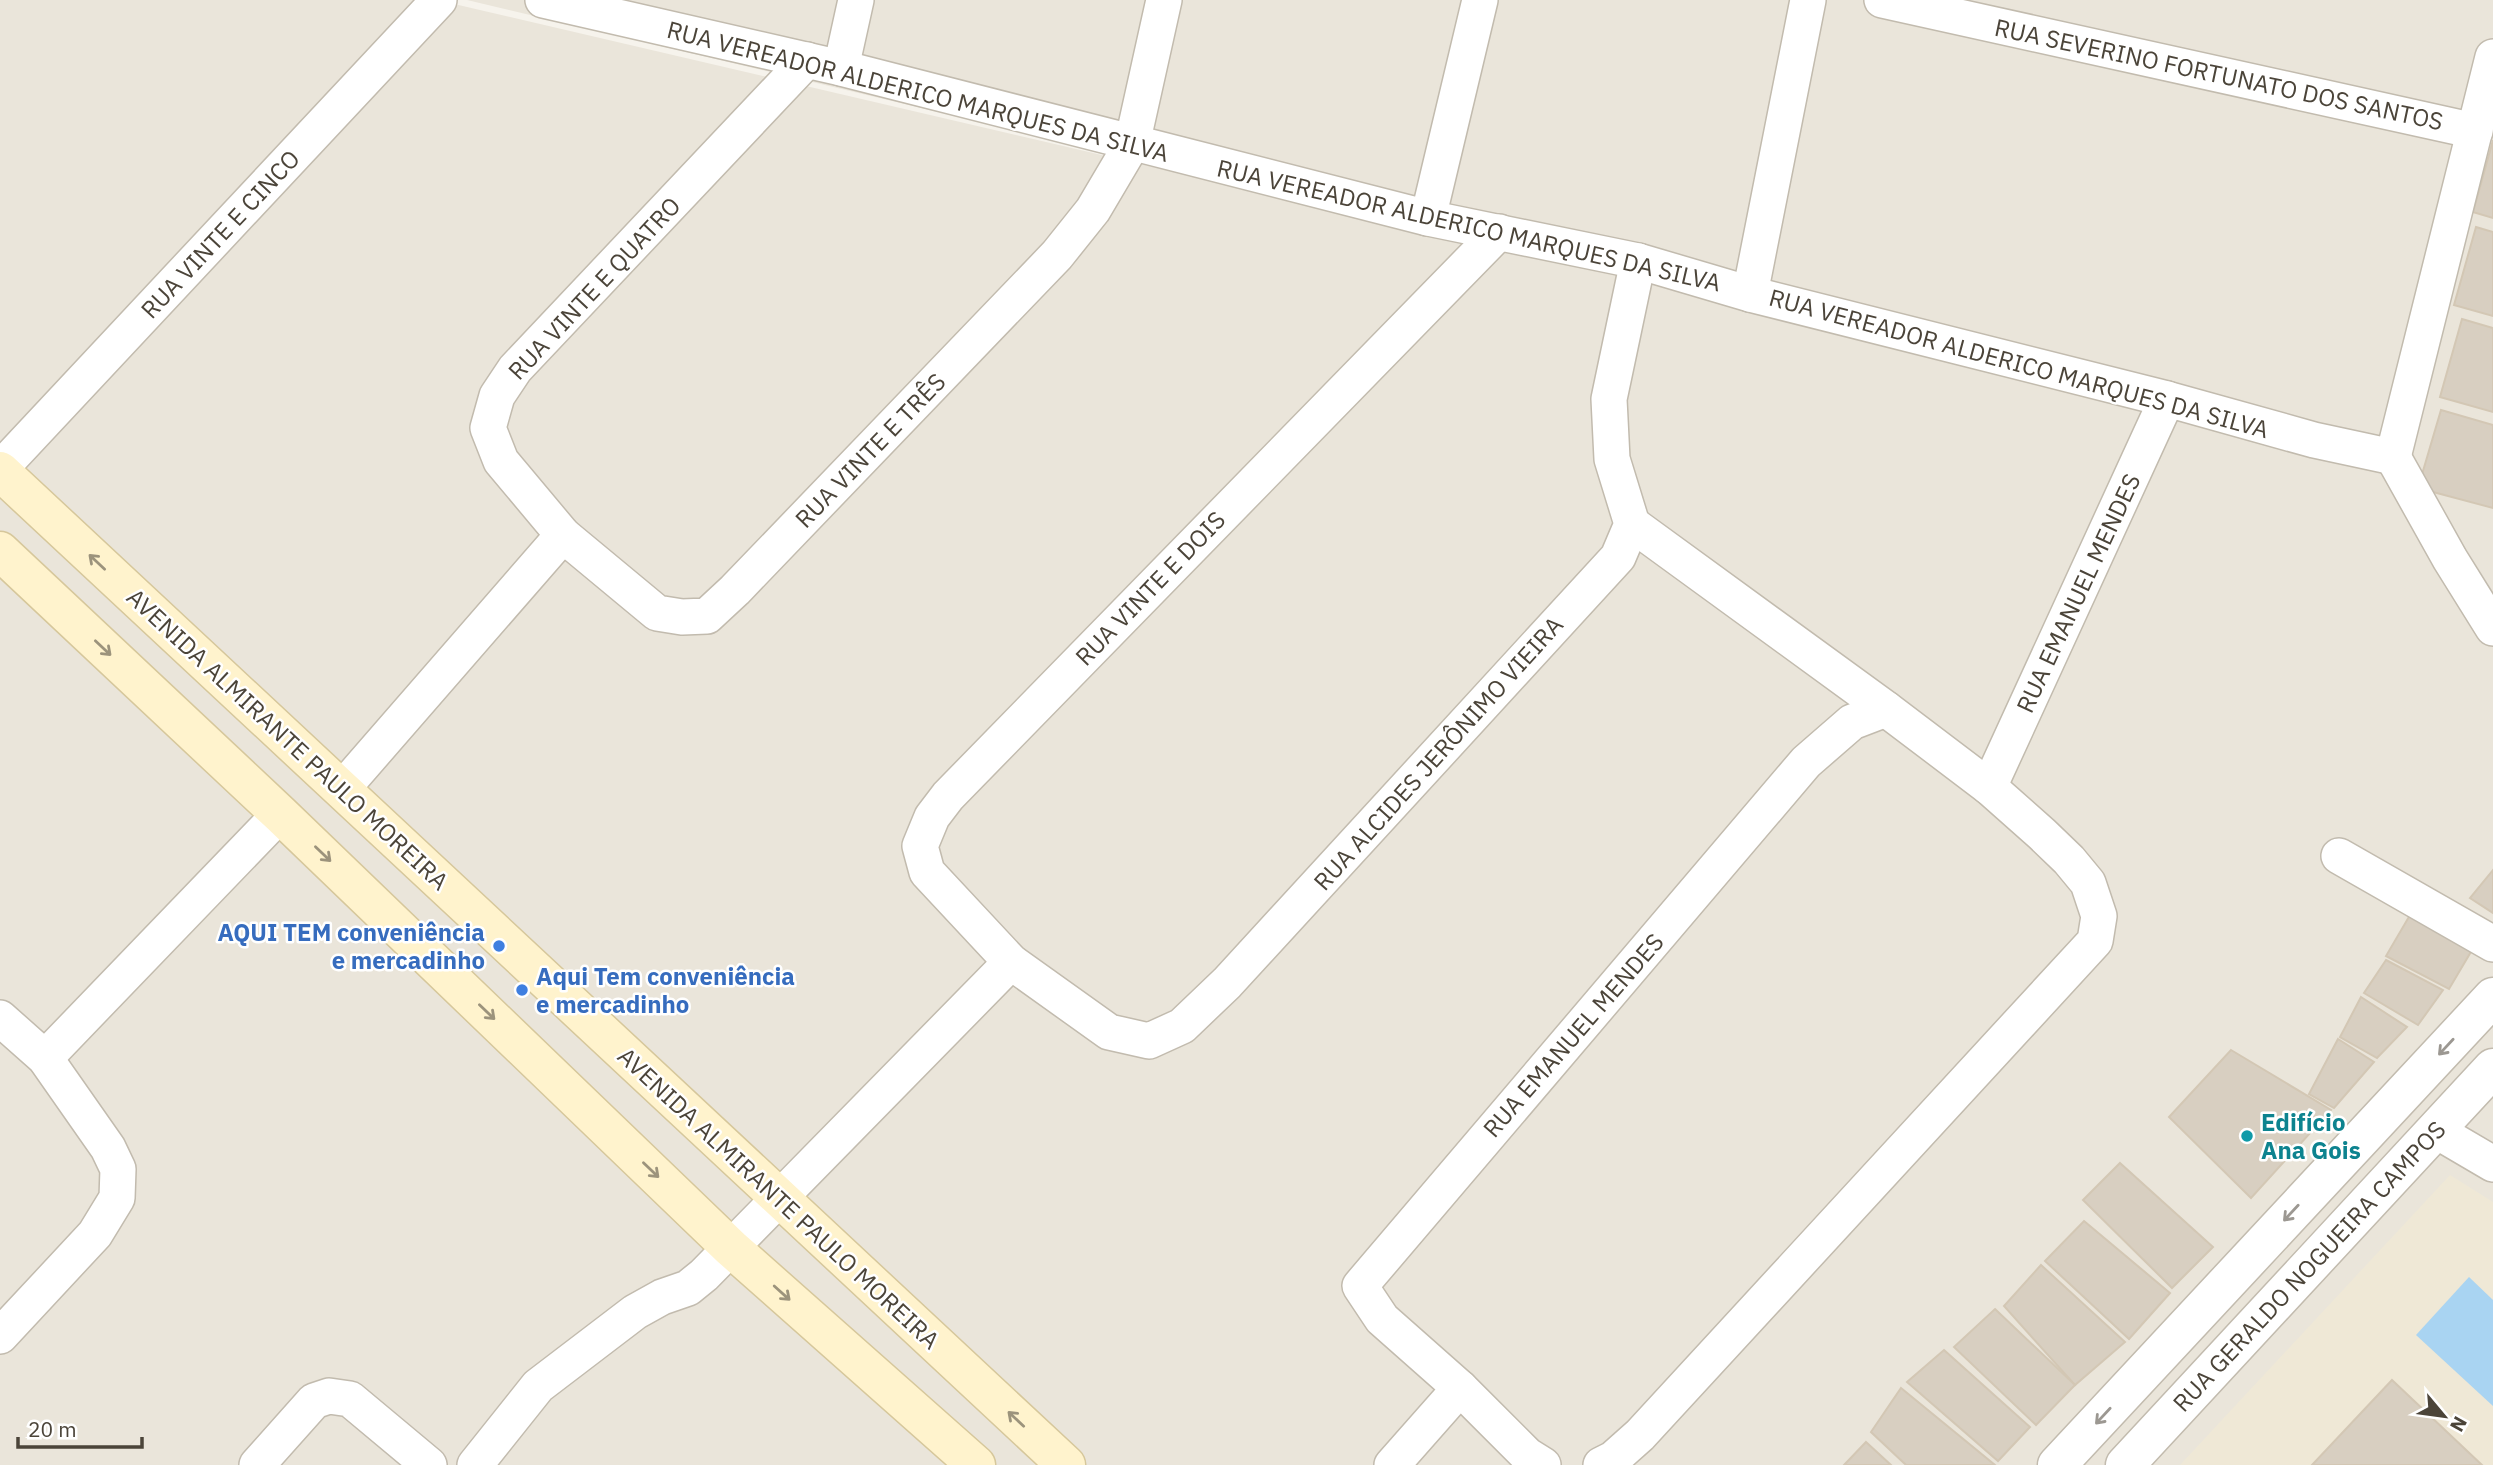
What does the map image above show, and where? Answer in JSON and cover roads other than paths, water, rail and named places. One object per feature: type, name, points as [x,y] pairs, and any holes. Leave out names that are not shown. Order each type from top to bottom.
[{"type":"main road","name":"AVENIDA ALMIRANTE PAULO MOREIRA","points":[[0,470],[779,1200],[1066,1465]]},
{"type":"main road","points":[[0,551],[280,814],[731,1248],[976,1465]]},
{"type":"street","name":"RUA VINTE E CINCO","points":[[0,470],[439,0]]},
{"type":"street","name":"RUA VEREADOR ALDERICO MARQUES DA SILVA","points":[[543,0],[841,68],[1428,218],[1639,261],[1750,293],[2167,399],[2314,440],[2393,457]]},
{"type":"street","points":[[841,68],[856,0]]},
{"type":"street","name":"RUA VINTE E TRÊS","points":[[563,536],[657,613],[682,617],[706,616],[735,590],[1056,255],[1093,210],[1132,144],[1164,0]]},
{"type":"street","points":[[1428,218],[1480,0]]},
{"type":"street","points":[[1750,293],[1808,0]]},
{"type":"street","name":"RUA SEVERINO FORTUNATO DOS SANTOS","points":[[1882,0],[2475,131]]},
{"type":"street","points":[[2493,57],[2393,457],[2450,559],[2493,628]]},
{"type":"street","name":"RUA VINTE E QUATRO","points":[[563,536],[501,461],[488,428],[496,396],[514,369],[807,60]]},
{"type":"street","name":"RUA VINTE E DOIS","points":[[1011,962],[927,873],[920,846],[932,817],[948,796],[1499,232]]},
{"type":"street","points":[[1601,1465],[1613,1459],[1640,1434],[2095,941],[2099,916],[2088,883],[2069,860],[1989,787],[1632,524],[1612,459],[1609,399],[1639,261]]},
{"type":"street","name":"RUA EMANUEL MENDES","points":[[1989,787],[2167,399]]},
{"type":"street","name":"RUA ALCIDES JERÔNIMO VIEIRA","points":[[1011,962],[1109,1032],[1149,1041],[1181,1026],[1227,983],[1618,556],[1632,524]]},
{"type":"street","points":[[342,789],[563,536]]},
{"type":"street","name":"RUA EMANUEL MENDES","points":[[1543,1465],[1527,1455],[1460,1388],[1382,1319],[1360,1286],[1806,762],[1852,722],[1886,709]]},
{"type":"street","points":[[45,1058],[280,814]]},
{"type":"street","points":[[2339,856],[2493,944]]},
{"type":"street","points":[[475,1465],[538,1386],[635,1312],[662,1297],[688,1288],[731,1248],[1011,962]]},
{"type":"street","name":"RUA GERALDO NOGUEIRA CAMPOS","points":[[2057,1465],[2493,997]]},
{"type":"street","points":[[0,1018],[45,1058],[108,1149],[118,1169],[117,1198],[95,1234],[0,1336]]},
{"type":"street","name":"RUA GERALDO NOGUEIRA CAMPOS","points":[[2125,1465],[2493,1068]]},
{"type":"street","points":[[2435,1130],[2493,1164]]},
{"type":"street","points":[[1392,1465],[1460,1388]]},
{"type":"street","points":[[2128,1388],[2164,1422]]},
{"type":"street","points":[[257,1465],[314,1401],[329,1396],[350,1399],[429,1465]]},
{"type":"water","points":[[2469,1277],[2493,1300],[2493,1406],[2416,1335]]},
{"type":"place","name":"AQUI TEM conveniência e mercadinho","points":[[499,946]]},
{"type":"place","name":"Aqui Tem conveniência e mercadinho","points":[[522,990]]},
{"type":"place","name":"Edifício Ana Gois","points":[[2247,1136]]}]
